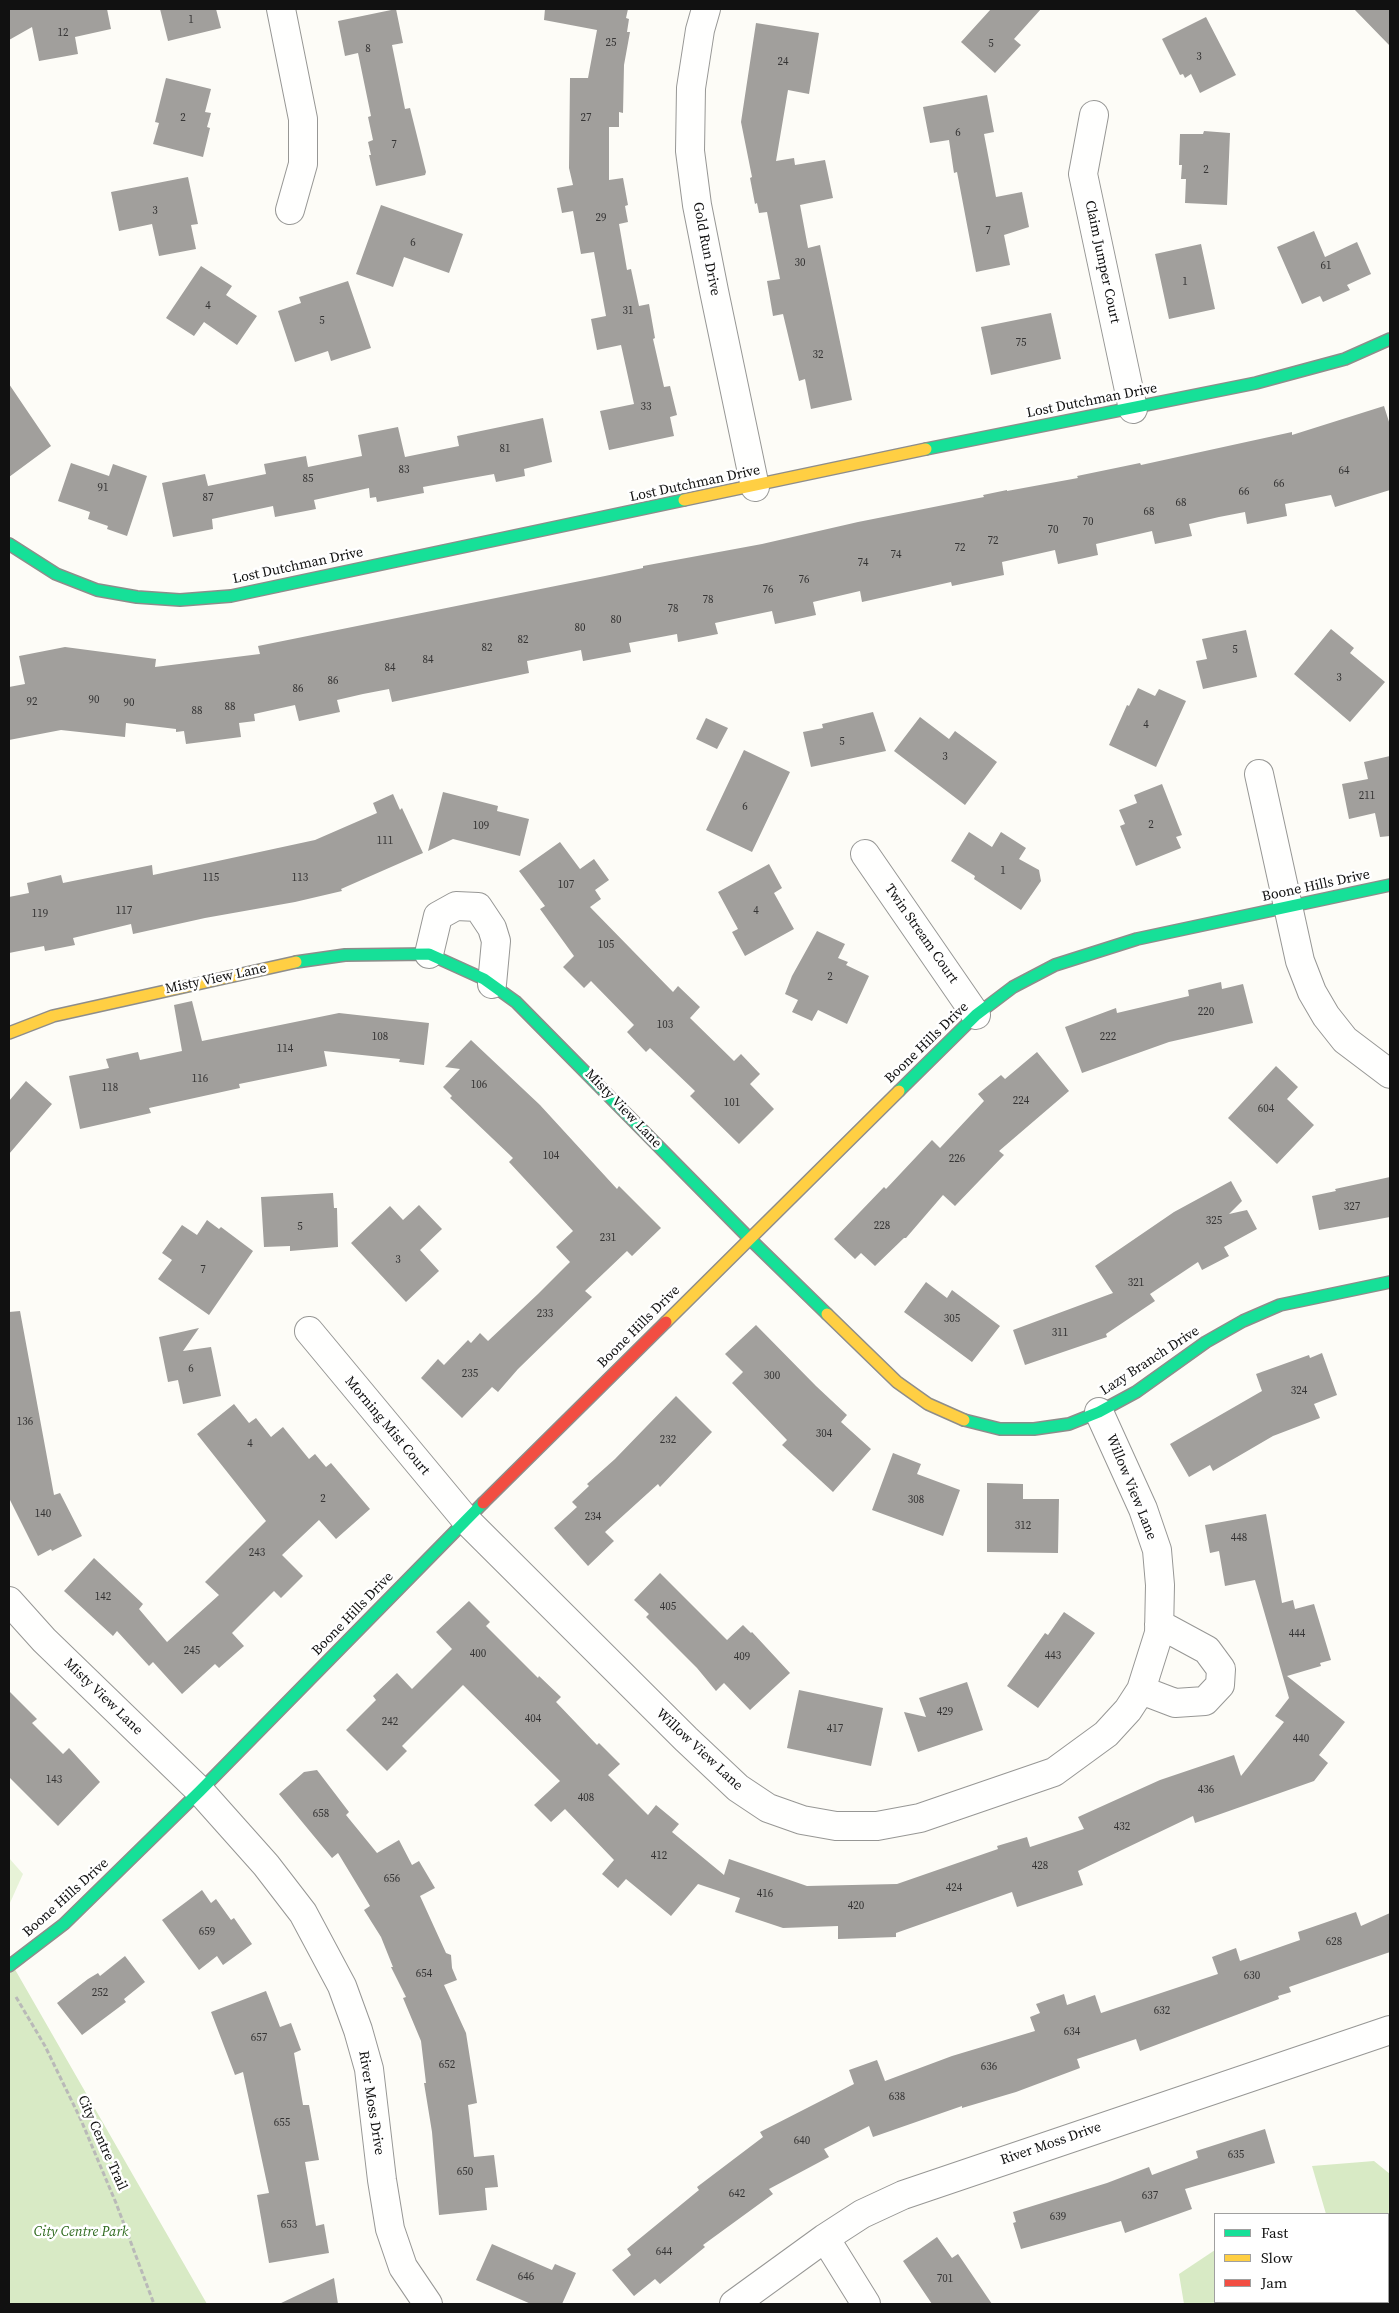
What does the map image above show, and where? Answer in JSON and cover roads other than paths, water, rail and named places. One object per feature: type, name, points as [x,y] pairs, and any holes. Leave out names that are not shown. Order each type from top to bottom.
[{"type":"street","points":[[281,9],[303,120],[303,164],[290,210]]},
{"type":"street","name":"Gold Run Drive","points":[[706,9],[700,30],[692,88],[690,151],[714,291],[755,487]]},
{"type":"street","name":"Claim Jumper Court","points":[[1094,115],[1083,174],[1133,408]]},
{"type":"street","name":"Lost Dutchman Drive","points":[[9,544],[56,574],[97,590],[137,597],[180,600],[231,596],[1300,373],[1345,359],[1390,339]]},
{"type":"street","points":[[1258,774],[1300,961],[1312,992],[1326,1016],[1346,1040],[1390,1074]]},
{"type":"street","name":"Twin Stream Court","points":[[865,854],[976,1015]]},
{"type":"street","name":"Boone Hills Drive","points":[[9,1966],[64,1924],[200,1791],[466,1520],[976,1015],[1013,987],[1055,965],[1094,950],[1137,939],[1390,885]]},
{"type":"street","points":[[429,954],[438,916],[456,906],[478,907],[492,928],[496,941],[492,984]]},
{"type":"street","name":"Misty View Lane","points":[[9,1033],[54,1016],[300,961],[353,955],[429,954],[492,984],[516,1002],[548,1032],[750,1239]]},
{"type":"street","name":"Lazy Branch Drive","points":[[750,1239],[897,1382],[928,1404],[958,1418],[1000,1429],[1034,1429],[1069,1424],[1100,1412],[1136,1392],[1206,1342],[1243,1321],[1280,1305],[1390,1282]]},
{"type":"street","name":"Morning Mist Court","points":[[308,1332],[466,1520]]},
{"type":"street","name":"Willow View Lane","points":[[466,1520],[686,1739],[738,1788],[768,1808],[802,1820],[836,1826],[877,1826],[920,1818],[1054,1772],[1106,1734],[1128,1710],[1141,1690],[1159,1633],[1160,1585],[1157,1550],[1143,1509],[1100,1412]]},
{"type":"street","name":"Misty View Lane","points":[[9,1601],[44,1640],[200,1791]]},
{"type":"street","points":[[1141,1690],[1175,1703],[1205,1702],[1220,1685],[1221,1669],[1207,1650],[1159,1624]]},
{"type":"street","name":"River Moss Drive","points":[[200,1791],[266,1865],[304,1912],[342,1986],[358,2030],[369,2069],[382,2180],[390,2229],[403,2268],[428,2304]]},
{"type":"street","name":"River Moss Drive","points":[[734,2304],[825,2238],[862,2214],[903,2194],[1390,2030]]},
{"type":"street","points":[[825,2238],[866,2304]]},
{"type":"park label","name":"City Centre Park","points":[[81,2232]]}]
